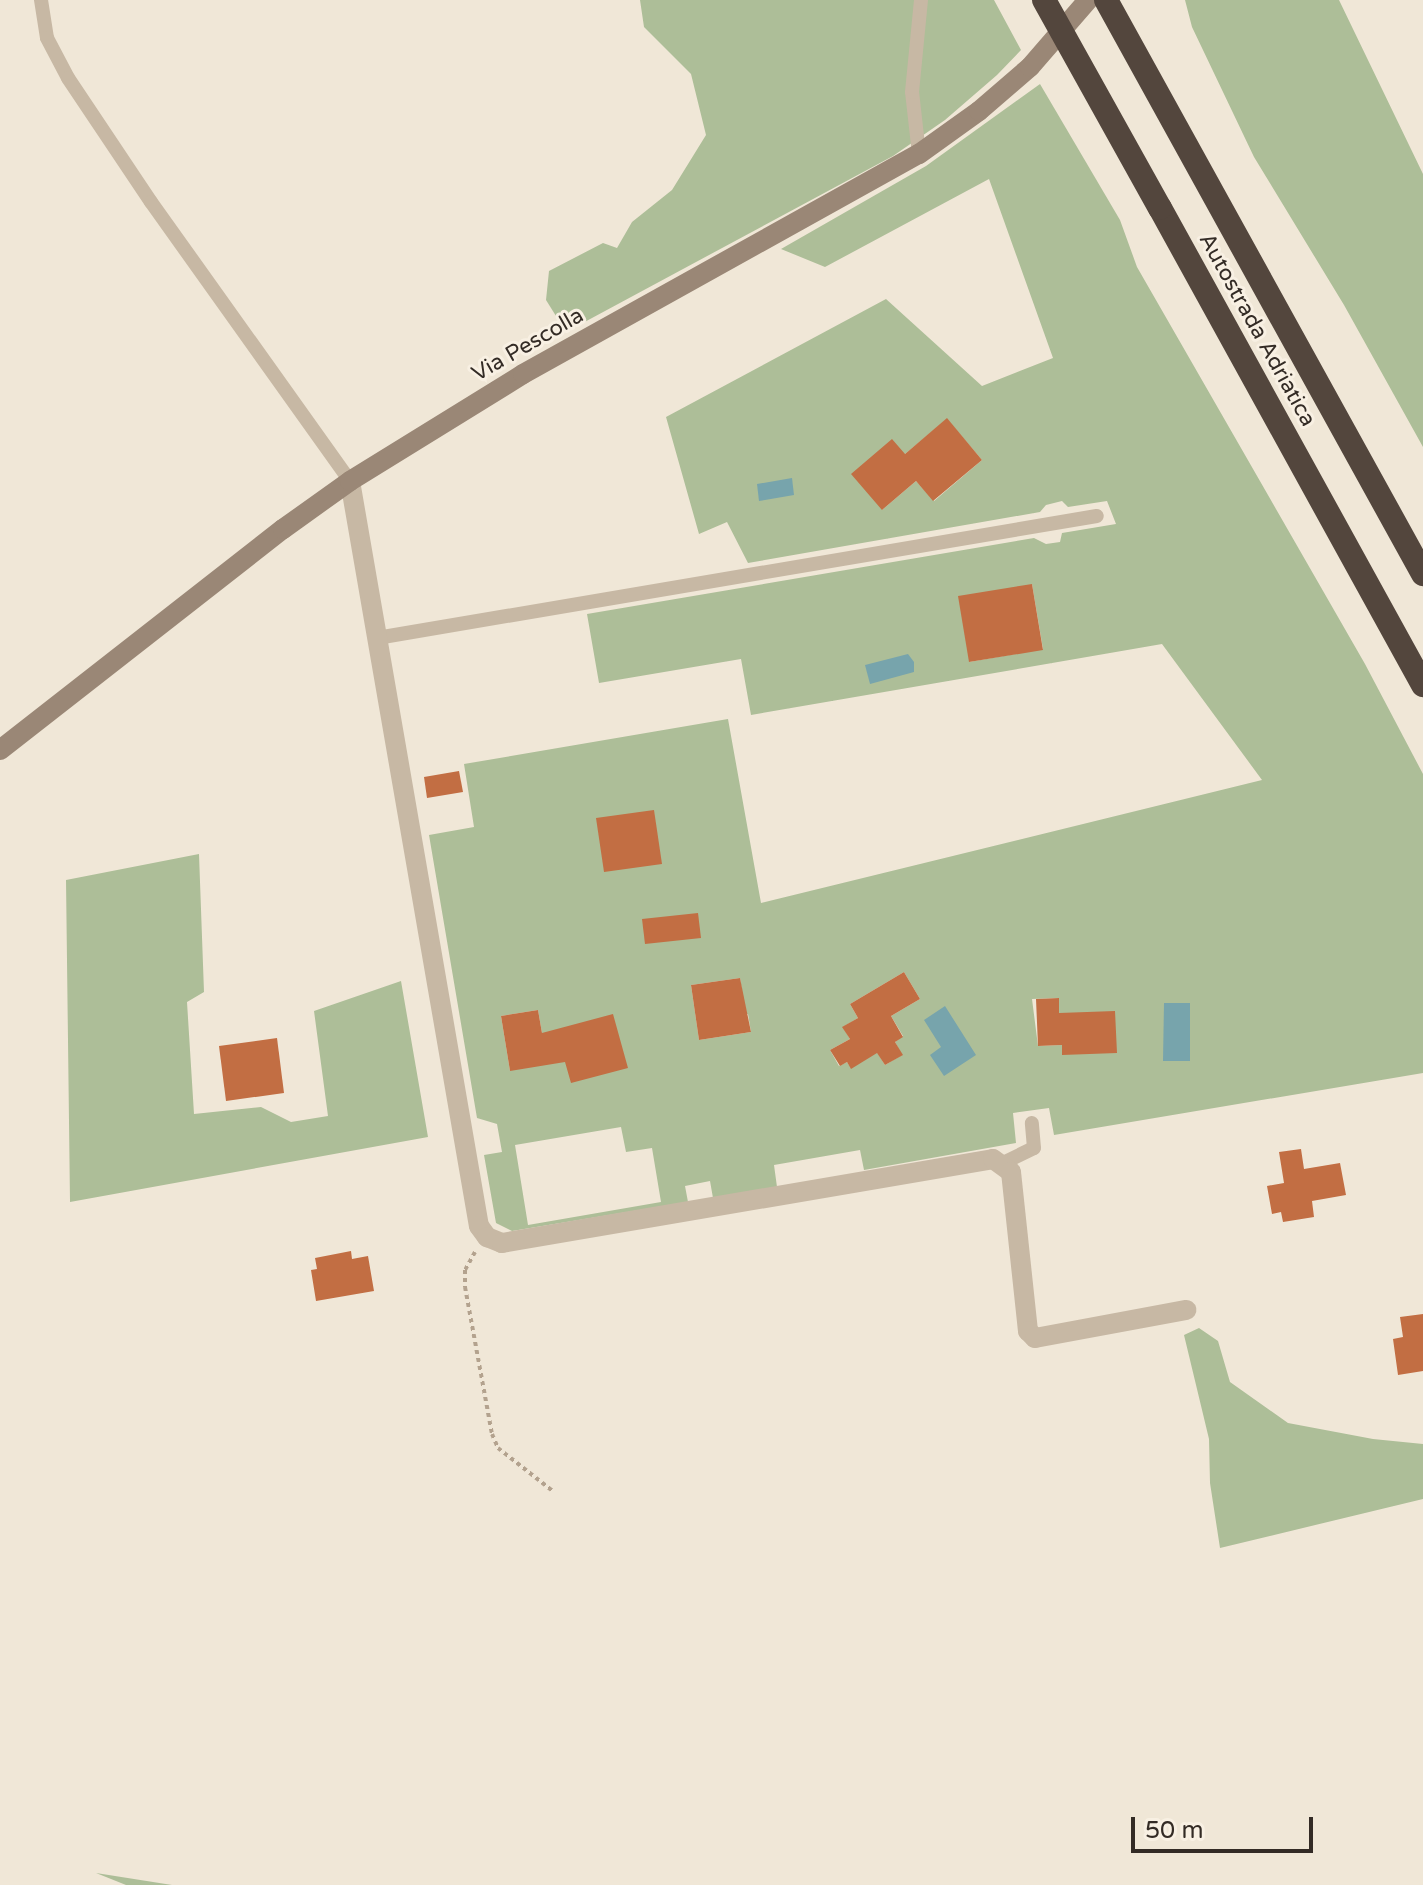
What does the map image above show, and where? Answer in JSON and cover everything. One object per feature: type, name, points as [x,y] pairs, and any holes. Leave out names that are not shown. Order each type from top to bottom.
[{"type":"highway","name":"Autostrada Adriatica","points":[[1044,0],[1423,685]]},
{"type":"highway","name":"Autostrada Adriatica","points":[[1106,0],[1423,574]]},
{"type":"street","name":"Via Pescolla","points":[[0,750],[283,529],[350,481],[523,374],[919,154],[979,111],[1030,67],[1088,0]]},
{"type":"street","points":[[350,481],[479,1226],[487,1237],[502,1243],[993,1159],[1003,1163],[1011,1172],[1028,1331],[1035,1338],[1186,1310]]},
{"type":"lane","points":[[41,0],[47,38],[68,78],[151,202],[350,481]]},
{"type":"lane","points":[[919,154],[912,92],[921,0]]},
{"type":"lane","points":[[377,638],[1097,516]]},
{"type":"lane","points":[[1003,1163],[1034,1148],[1032,1123]]},
{"type":"path","points":[[487,1237],[465,1270],[465,1287],[492,1434],[498,1448],[554,1492]]},
{"type":"green space","points":[[640,0],[994,0],[1021,50],[945,120],[893,156],[566,332],[546,300],[549,271],[603,243],[617,248],[632,222],[672,190],[706,135],[691,74],[644,27]]},
{"type":"green space","points":[[1185,0],[1339,0],[1423,174],[1423,447],[1344,305],[1254,157],[1192,27]]},
{"type":"green space","points":[[1040,84],[1120,220],[1137,267],[1365,664],[1423,774],[1423,1073],[1054,1135],[1049,1108],[1013,1113],[1016,1143],[864,1170],[860,1150],[774,1165],[777,1187],[713,1198],[710,1181],[685,1186],[688,1202],[512,1231],[496,1223],[484,1155],[502,1152],[497,1124],[477,1118],[429,835],[474,827],[464,764],[728,719],[761,903],[1262,780],[1162,644],[751,715],[741,659],[599,683],[587,614],[1034,538],[1046,544],[1060,542],[1062,533],[1116,524],[1107,501],[1068,507],[1062,501],[1046,505],[1040,512],[748,563],[727,522],[699,534],[666,417],[886,299],[982,386],[1053,358],[989,179],[825,267],[781,249],[926,166]],"holes":[[[947,419],[982,460],[934,501],[916,481],[882,510],[905,454]],[[1032,584],[1043,649],[969,662]],[[904,972],[920,999],[891,1016],[903,1036],[895,1042],[902,1055],[885,1065],[875,1049],[851,1068],[847,1062],[839,1066],[830,1050],[850,1039],[843,1027],[858,1018],[850,1004]],[[740,978],[743,998],[721,1018],[748,1014],[751,1032],[699,1040],[691,985]],[[1058,998],[1059,1013],[1117,1052],[1062,1054],[1062,1045],[1038,1046],[1032,999]],[[538,1010],[542,1033],[510,1071],[501,1016]],[[621,1127],[626,1152],[652,1148],[661,1202],[528,1225],[515,1145]]]},
{"type":"green space","points":[[199,854],[204,992],[187,1002],[194,1114],[261,1107],[291,1122],[328,1116],[314,1011],[401,981],[428,1137],[70,1202],[66,880]]},
{"type":"green space","points":[[1199,1328],[1218,1341],[1230,1382],[1288,1423],[1373,1439],[1423,1444],[1423,1499],[1220,1548],[1210,1483],[1209,1439],[1184,1335]]},
{"type":"green space","points":[[96,1873],[172,1885],[126,1885]]},
{"type":"water","points":[[792,478],[794,495],[759,501],[757,484]]},
{"type":"water","points":[[908,654],[914,662],[914,672],[870,684],[865,665]]},
{"type":"water","points":[[1164,1003],[1190,1003],[1190,1061],[1163,1061]]},
{"type":"water","points":[[945,1006],[976,1055],[944,1076],[930,1055],[941,1047],[924,1020]]},
{"type":"building","points":[[947,418],[982,460],[933,501],[916,481],[882,510],[851,474],[892,439],[905,454]]},
{"type":"building","points":[[1032,584],[1043,650],[969,662],[958,596]]},
{"type":"building","points":[[459,771],[463,792],[427,798],[424,777]]},
{"type":"building","points":[[654,810],[662,864],[604,872],[596,818]]},
{"type":"building","points":[[698,913],[701,938],[645,944],[642,919]]},
{"type":"building","points":[[904,972],[920,999],[891,1016],[903,1037],[895,1042],[903,1055],[885,1065],[877,1053],[851,1069],[847,1062],[840,1066],[830,1050],[850,1039],[842,1027],[858,1018],[850,1004]]},
{"type":"building","points":[[740,978],[751,1032],[699,1040],[691,985]]},
{"type":"building","points":[[1059,998],[1059,1013],[1115,1011],[1117,1053],[1062,1055],[1062,1045],[1038,1046],[1036,999]]},
{"type":"building","points":[[538,1010],[542,1033],[613,1014],[628,1068],[571,1083],[565,1062],[510,1071],[501,1016]]},
{"type":"building","points":[[277,1038],[284,1093],[226,1101],[219,1046]]},
{"type":"building","points":[[1301,1149],[1304,1169],[1340,1163],[1346,1195],[1312,1201],[1314,1217],[1283,1222],[1281,1212],[1272,1214],[1267,1186],[1284,1183],[1279,1152]]},
{"type":"building","points":[[351,1251],[352,1259],[368,1256],[374,1291],[316,1301],[311,1270],[317,1269],[315,1258]]},
{"type":"building","points":[[1423,1314],[1423,1371],[1398,1375],[1393,1339],[1403,1337],[1400,1317]]}]
